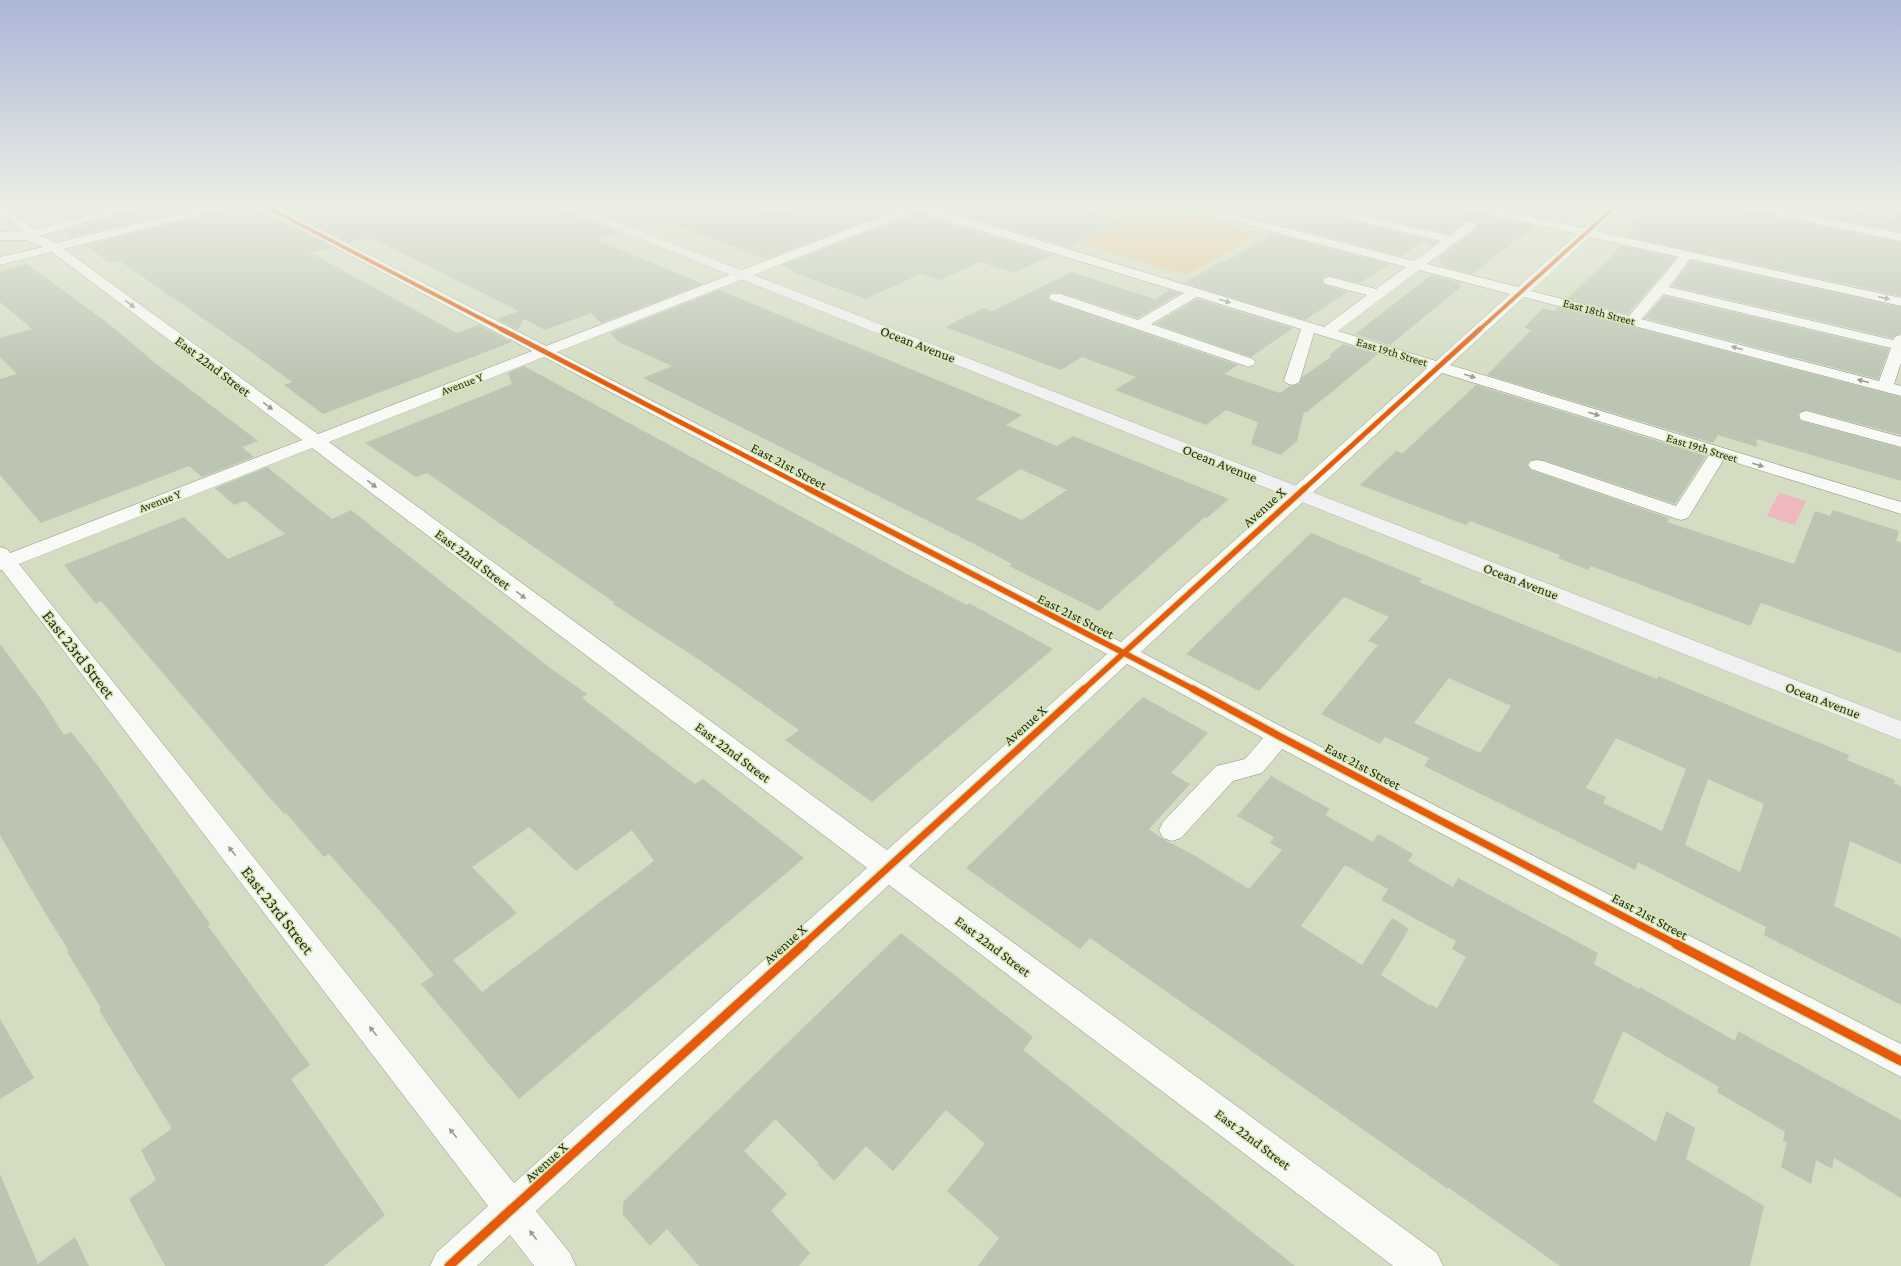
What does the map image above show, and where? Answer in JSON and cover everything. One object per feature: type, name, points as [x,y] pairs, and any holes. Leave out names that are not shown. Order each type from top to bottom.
[{"type":"main road","name":"Ocean Avenue","points":[[711,263],[1901,731]]},
{"type":"street","name":"East 22nd Street","points":[[70,263],[314,441],[1424,1266]]},
{"type":"street","name":"East 21st Street","points":[[375,263],[1901,1061]]},
{"type":"street","name":"Avenue Y","points":[[2,559],[314,441],[771,263]]},
{"type":"street","name":"East 19th Street","points":[[1103,263],[1901,508]]},
{"type":"street","name":"East 18th Street","points":[[1410,263],[1901,391]]},
{"type":"street","points":[[1327,332],[1420,263]]},
{"type":"street","name":"Avenue X","points":[[449,1266],[1298,493],[1553,263]]},
{"type":"street","points":[[1632,321],[1681,263]]},
{"type":"street","points":[[1728,263],[1901,302]]},
{"type":"street","points":[[1330,281],[1378,294]]},
{"type":"street","points":[[1660,289],[1900,344],[1886,387]]},
{"type":"street","points":[[1140,325],[1196,292]]},
{"type":"street","points":[[1056,297],[1248,362]]},
{"type":"street","points":[[1292,380],[1309,326]]},
{"type":"street","points":[[1807,416],[1901,442]]},
{"type":"street","points":[[1536,464],[1681,514],[1719,453]]},
{"type":"street","name":"East 23rd Street","points":[[2,559],[557,1266]]},
{"type":"street","points":[[1172,830],[1226,773],[1253,766],[1279,736]]},
{"type":"shaded area","points":[[1147,263],[1208,263],[1187,275]]},
{"type":"shaded area","points":[[1779,493],[1806,501],[1795,525],[1767,516]]},
{"type":"building","points":[[123,263],[329,263],[457,333],[479,325],[512,342],[323,414],[284,385],[292,382]]},
{"type":"building","points":[[422,263],[653,263],[703,284],[601,323],[591,313],[545,330],[524,319],[518,330],[497,319],[519,311]]},
{"type":"building","points":[[787,263],[978,263],[940,280],[921,274],[865,299],[790,271],[793,270],[782,265]]},
{"type":"building","points":[[983,263],[1035,263],[1014,273]]},
{"type":"building","points":[[1218,263],[1389,264],[1360,283],[1330,276],[1324,277],[1322,282],[1325,285],[1348,292],[1305,320],[1184,283]]},
{"type":"building","points":[[1442,263],[1486,263],[1472,274],[1442,266]]},
{"type":"building","points":[[1605,263],[1672,263],[1628,314],[1567,299]]},
{"type":"building","points":[[1689,263],[1700,263],[1901,307],[1901,334],[1892,338],[1672,286]]},
{"type":"building","points":[[1749,263],[1901,263],[1901,296]]},
{"type":"building","points":[[27,264],[105,321],[150,359],[258,441],[242,447],[254,457],[202,477],[189,466],[41,523],[0,475],[0,379],[17,374],[0,357],[0,338],[32,329],[0,302],[0,271]]},
{"type":"building","points":[[1071,272],[1155,299],[1170,290],[1180,293],[1138,318],[1061,293],[1051,292],[1048,298],[1051,301],[1238,365],[1224,374],[1280,393],[1290,386],[1299,384],[1302,377],[1332,356],[1329,355],[1343,344],[1378,354],[1307,412],[1304,412],[1297,441],[1281,455],[1251,444],[1258,422],[1226,410],[1206,425],[1115,390],[1136,377],[1082,357],[1061,370],[945,327],[983,308],[993,311]]},
{"type":"building","points":[[1431,275],[1461,283],[1457,285],[1462,286],[1390,345],[1355,334]]},
{"type":"building","points":[[719,290],[1022,415],[1006,425],[1057,446],[1073,436],[1229,499],[1207,518],[1205,517],[1099,611],[1009,566],[1012,564],[984,549],[643,378],[672,366],[619,342],[610,333]],"holes":[[[1020,469],[1067,490],[1022,520],[976,499]]]},
{"type":"building","points":[[1664,296],[1889,349],[1878,379],[1644,318]]},
{"type":"building","points":[[1197,299],[1293,328],[1251,357],[1155,324]]},
{"type":"building","points":[[1558,307],[1901,397],[1901,435],[1807,410],[1801,411],[1798,415],[1801,421],[1901,448],[1901,481],[1756,439],[1757,447],[1718,435],[1713,443],[1487,375],[1531,330],[1524,328],[1543,308],[1554,311]]},
{"type":"building","points":[[524,366],[905,573],[967,605],[969,603],[1053,649],[872,802],[785,740],[799,730],[701,661],[613,604],[615,603],[427,473],[416,477],[365,443],[512,384],[508,373]]},
{"type":"building","points":[[1476,385],[1706,456],[1675,504],[1543,460],[1531,460],[1527,464],[1531,470],[1669,518],[1667,522],[1794,564],[1815,511],[1830,516],[1833,510],[1899,531],[1896,541],[1901,543],[1901,653],[1761,603],[1750,626],[1591,566],[1588,570],[1558,558],[1560,555],[1470,521],[1466,525],[1360,485],[1396,451],[1403,453]]},
{"type":"building","points":[[267,467],[332,519],[351,510],[550,668],[587,694],[582,698],[695,784],[703,779],[804,858],[519,1099],[421,984],[434,975],[394,927],[329,854],[324,857],[286,813],[284,814],[101,601],[96,604],[64,565],[184,517],[228,559],[285,534],[245,501],[234,505],[215,488]],"holes":[[[529,827],[576,871],[632,830],[654,861],[482,992],[453,960],[517,913],[472,867]]]},
{"type":"building","points":[[1311,533],[1422,579],[1419,582],[1657,679],[1658,676],[1849,755],[1847,760],[1895,780],[1894,783],[1901,786],[1901,864],[1850,841],[1834,906],[1901,938],[1901,1005],[1764,935],[1766,927],[1638,862],[1635,870],[1424,766],[1429,758],[1385,737],[1380,744],[1321,714],[1378,645],[1368,641],[1389,617],[1344,597],[1259,691],[1186,654]],"holes":[[[1449,678],[1511,706],[1480,753],[1414,723]],[[1616,738],[1686,769],[1662,831],[1603,803],[1606,797],[1586,788]],[[1708,779],[1764,804],[1740,872],[1685,845]]]},
{"type":"building","points":[[0,644],[43,702],[64,735],[71,732],[98,766],[210,924],[208,926],[310,1065],[291,1079],[385,1215],[324,1266],[165,1266],[129,1199],[156,1180],[141,1150],[170,1130],[171,1127],[99,1010],[101,1008],[67,952],[69,951],[45,913],[0,835]]},
{"type":"building","points":[[1143,697],[1208,733],[1171,773],[1190,784],[1149,829],[1163,839],[1192,854],[1249,889],[1282,850],[1270,843],[1274,837],[1237,816],[1271,776],[1330,809],[1325,815],[1373,842],[1378,834],[1413,854],[1408,861],[1453,887],[1458,878],[1598,953],[1594,964],[1639,989],[1640,987],[1735,1041],[1738,1031],[1901,1120],[1901,1198],[1834,1158],[1832,1169],[1816,1160],[1811,1184],[1781,1167],[1787,1142],[1783,1141],[1785,1132],[1717,1092],[1719,1087],[1623,1031],[1593,1102],[1656,1142],[1666,1111],[1695,1128],[1686,1159],[1764,1206],[1750,1266],[1560,1266],[1090,938],[1080,949],[966,868]],"holes":[[[1345,865],[1388,889],[1381,900],[1456,941],[1452,949],[1466,957],[1437,1008],[1430,1004],[1430,1006],[1381,975],[1409,929],[1392,918],[1362,965],[1301,926]]]},
{"type":"building","points":[[901,933],[1033,1037],[1023,1050],[1295,1266],[978,1266],[999,1238],[947,1191],[985,1144],[946,1110],[893,1171],[866,1146],[834,1181],[817,1164],[819,1163],[775,1119],[744,1151],[787,1194],[771,1211],[810,1253],[799,1266],[699,1266],[667,1229],[650,1246],[623,1215],[623,1202]]},
{"type":"building","points":[[0,1019],[34,1078],[0,1099]]},
{"type":"building","points":[[0,1174],[38,1264],[75,1237],[89,1266],[0,1266]]},
{"type":"cycle path","points":[[375,263],[1178,681],[1279,736],[1901,1061]]},
{"type":"cycle path","points":[[449,1266],[1553,263]]}]
